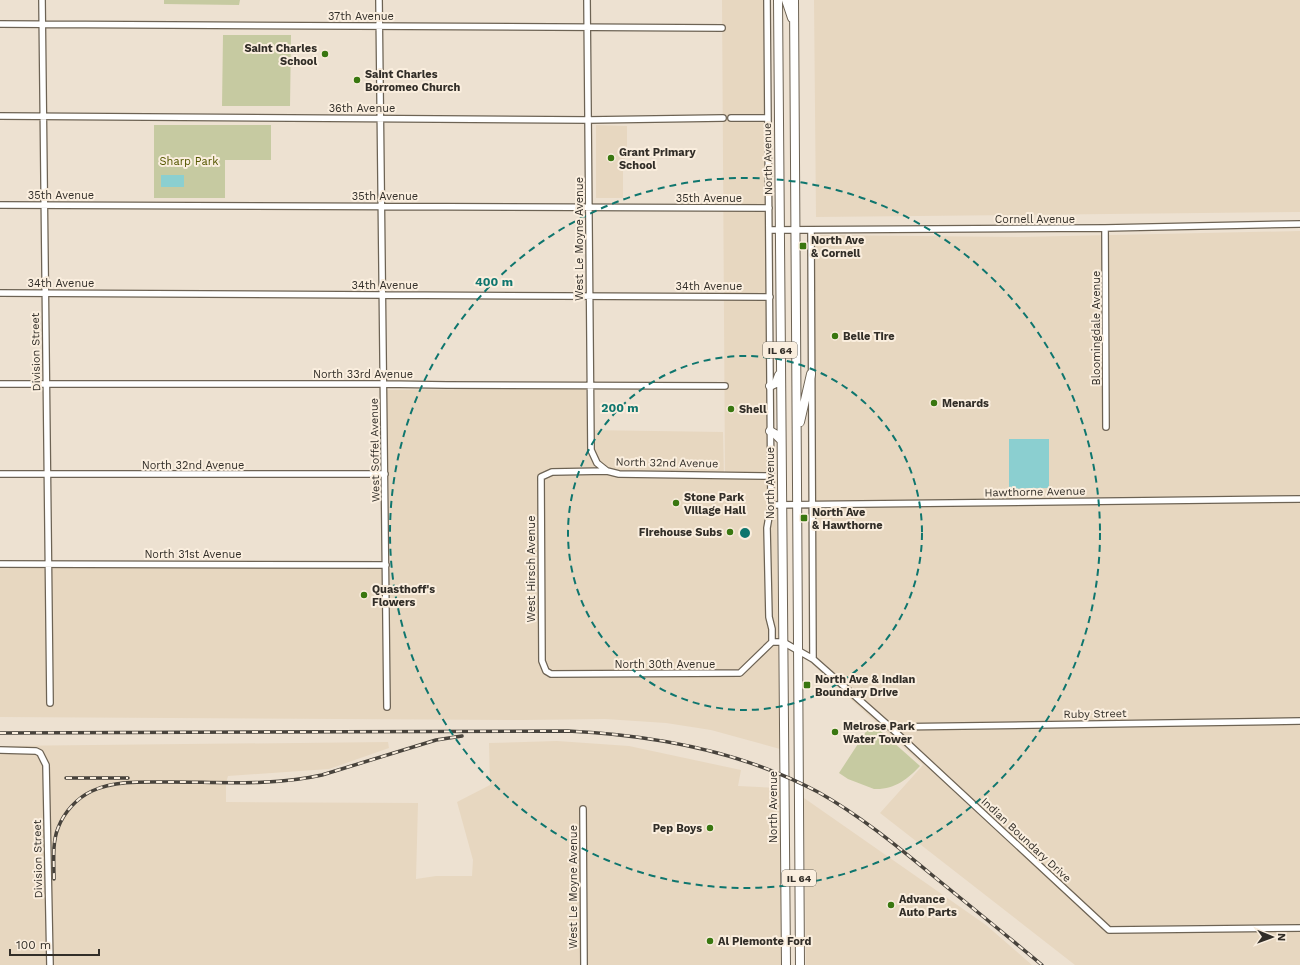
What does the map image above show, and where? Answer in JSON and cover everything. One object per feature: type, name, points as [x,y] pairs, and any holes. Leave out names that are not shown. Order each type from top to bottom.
[{"type":"main road","name":"North Avenue","points":[[778,0],[786,965]]},
{"type":"main road","points":[[786,0],[794,23]]},
{"type":"main road","name":"IL 64","points":[[794,0],[800,965]]},
{"type":"main road","points":[[767,386],[776,383],[780,370]]},
{"type":"main road","points":[[796,443],[800,418],[811,374]]},
{"type":"main road","points":[[770,431],[781,440]]},
{"type":"main road","points":[[785,948],[800,947]]},
{"type":"street","name":"Division Street","points":[[42,0],[50,703]]},
{"type":"street","name":"West Soffel Avenue","points":[[379,0],[387,707]]},
{"type":"street","name":"West Le Moyne Avenue","points":[[587,0],[591,450],[597,463],[607,471]]},
{"type":"street","name":"North Avenue","points":[[767,0],[770,297],[767,386],[770,431],[771,505],[767,528],[769,617],[772,628],[772,642]]},
{"type":"street","name":"37th Avenue","points":[[0,24],[722,28]]},
{"type":"street","name":"36th Avenue","points":[[0,116],[588,120],[723,118]]},
{"type":"street","points":[[731,118],[768,118]]},
{"type":"street","name":"35th Avenue","points":[[0,205],[769,208]]},
{"type":"street","name":"Cornell Avenue","points":[[769,230],[1105,228],[1300,224]]},
{"type":"street","name":"Bloomingdale Avenue","points":[[1105,228],[1106,427]]},
{"type":"street","points":[[811,230],[813,659]]},
{"type":"street","name":"34th Avenue","points":[[0,293],[770,297]]},
{"type":"street","name":"North 33rd Avenue","points":[[0,384],[725,386]]},
{"type":"street","name":"North 32nd Avenue","points":[[541,477],[552,472],[607,471],[619,474],[770,476]]},
{"type":"street","name":"North 32nd Avenue","points":[[0,474],[385,474]]},
{"type":"street","name":"West Hirsch Avenue","points":[[541,477],[542,661]]},
{"type":"street","name":"Hawthorne Avenue","points":[[771,505],[1300,498]]},
{"type":"street","name":"North 31st Avenue","points":[[0,564],[386,565]]},
{"type":"street","points":[[772,642],[783,642]]},
{"type":"street","name":"North 30th Avenue","points":[[542,661],[546,671],[551,674],[740,673],[772,642]]},
{"type":"street","name":"Indian Boundary Drive","points":[[783,642],[813,659],[890,727],[1109,930],[1300,928]]},
{"type":"street","name":"Ruby Street","points":[[890,727],[1300,721]]},
{"type":"street","name":"Division Street","points":[[0,750],[31,750],[40,753],[46,765],[50,965]]},
{"type":"street","name":"West Le Moyne Avenue","points":[[583,809],[584,965]]},
{"type":"shaded area","points":[[722,0],[767,0],[770,476],[725,475]]},
{"type":"shaded area","points":[[814,0],[1300,0],[1300,212],[816,217]]},
{"type":"shaded area","name":"Grant Primary School","points":[[596,125],[627,126],[627,148],[623,167],[623,198],[596,198]]},
{"type":"shaded area","points":[[1300,231],[1300,965],[1075,965],[880,813],[923,765],[812,664],[811,633],[815,497],[814,235],[1020,237]]},
{"type":"shaded area","points":[[586,388],[587,430],[723,432],[724,478],[776,479],[780,749],[711,730],[666,723],[605,719],[523,720],[0,717],[0,567],[391,569],[386,390]]},
{"type":"shaded area","points":[[557,741],[629,746],[741,770],[738,786],[780,788],[782,965],[0,965],[0,746],[388,742],[389,748],[329,769],[228,776],[226,783],[226,802],[418,803],[416,879],[436,876],[472,876],[473,860],[457,802],[490,785],[489,743]]},
{"type":"shaded area","points":[[804,798],[986,925],[1032,965],[806,965]]},
{"type":"green space","points":[[164,0],[240,0],[239,5],[164,4]]},
{"type":"green space","points":[[223,35],[291,35],[290,106],[222,106]]},
{"type":"green space","name":"Sharp Park","points":[[154,125],[271,125],[271,160],[225,160],[225,198],[154,198]]},
{"type":"green space","points":[[875,726],[920,766],[900,783],[888,788],[874,789],[848,779],[839,773],[869,727]]},
{"type":"water","points":[[161,175],[184,175],[184,187],[161,187]]},
{"type":"water","points":[[1009,439],[1049,439],[1049,488],[1009,489]]},
{"type":"railway","points":[[0,733],[568,731],[633,736],[665,741],[728,756],[759,766],[818,792],[863,820],[1042,965]]},
{"type":"railway","points":[[54,879],[55,840],[58,828],[64,816],[81,797],[101,787],[131,782],[246,783],[285,781],[322,775],[436,740],[462,736]]},
{"type":"railway","points":[[66,778],[128,778]]},
{"type":"place","name":"Saint Charles School","points":[[325,54]]},
{"type":"place","name":"Saint Charles Borromeo Church","points":[[357,80]]},
{"type":"place","name":"Grant Primary School","points":[[611,158]]},
{"type":"place","name":"North Ave & Cornell","points":[[803,246]]},
{"type":"place","name":"Belle Tire","points":[[835,336]]},
{"type":"place","name":"Menards","points":[[934,403]]},
{"type":"place","name":"Shell","points":[[731,409]]},
{"type":"place","name":"Stone Park Village Hall","points":[[676,503]]},
{"type":"place","name":"North Ave & Hawthorne","points":[[804,518]]},
{"type":"place","name":"Firehouse Subs","points":[[730,532]]},
{"type":"place","name":"Quasthoff's Flowers","points":[[364,595]]},
{"type":"place","name":"North Ave & Indian Boundary Drive","points":[[807,685]]},
{"type":"place","name":"Melrose Park Water Tower","points":[[835,732]]},
{"type":"place","name":"Pep Boys","points":[[710,828]]},
{"type":"place","name":"Advance Auto Parts","points":[[891,905]]},
{"type":"place","name":"Al Piemonte Ford","points":[[710,941]]}]
